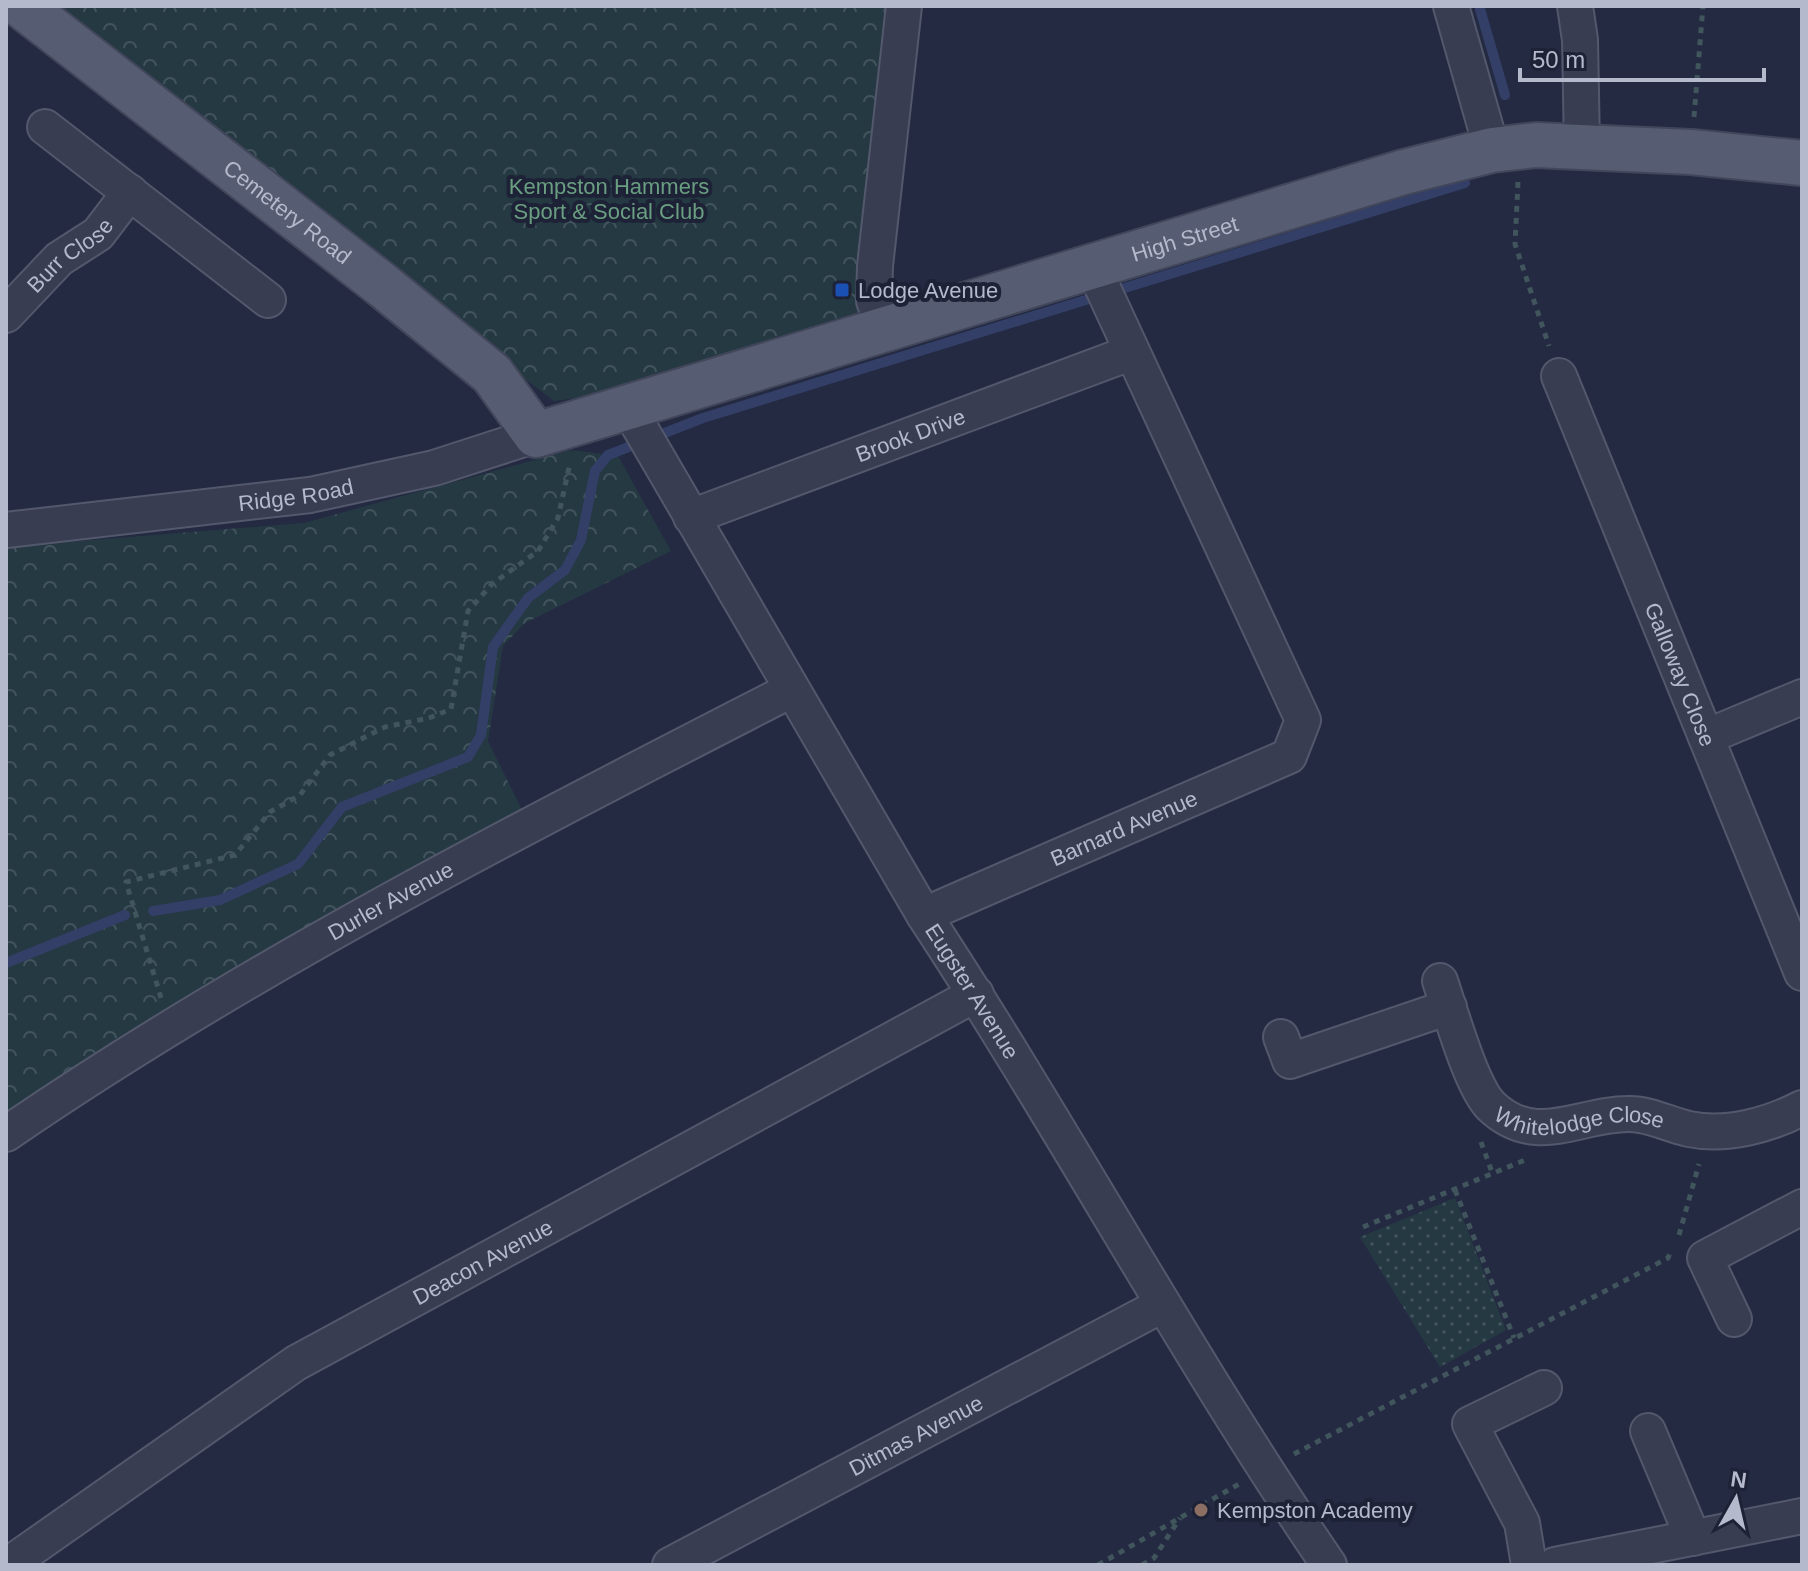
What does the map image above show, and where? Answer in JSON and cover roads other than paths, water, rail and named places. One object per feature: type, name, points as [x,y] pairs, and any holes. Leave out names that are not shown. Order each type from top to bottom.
[{"type":"main road","name":"Cemetery Road","points":[[22,6],[381,284],[492,374],[536,435]]},
{"type":"main road","name":"High Street","points":[[580,424],[641,431],[885,331],[1101,286],[1404,172],[1492,150],[1536,145],[1691,152],[1802,163]]},
{"type":"main road","name":"Ridge Road","points":[[536,435],[580,424]]},
{"type":"street","points":[[885,331],[874,301],[875,266],[904,6]]},
{"type":"street","points":[[1451,6],[1492,150]]},
{"type":"street","points":[[1575,6],[1580,40],[1582,147]]},
{"type":"street","points":[[45,127],[268,300]]},
{"type":"street","name":"Burr Close","points":[[6,315],[59,259],[98,234],[130,192]]},
{"type":"street","points":[[1101,286],[1130,353]]},
{"type":"street","name":"Brook Drive","points":[[691,517],[1130,353]]},
{"type":"street","name":"Barnard Avenue","points":[[924,915],[1289,756],[1303,720],[1130,353]]},
{"type":"street","name":"Galloway Close","points":[[1559,376],[1802,973]]},
{"type":"street","name":"Eugster Avenue","points":[[641,431],[924,915],[976,994],[1264,1469],[1329,1565]]},
{"type":"street","name":"Ridge Road","points":[[6,530],[310,495],[434,468],[536,435]]},
{"type":"street","name":"Durler Avenue","points":[[6,1134],[119,1057],[454,863],[791,690]]},
{"type":"street","points":[[1706,737],[1802,697]]},
{"type":"street","name":"Deacon Avenue","points":[[8,1565],[296,1363],[976,994]]},
{"type":"street","name":"Whitelodge Close","points":[[1281,1037],[1290,1061],[1445,994],[1489,1104],[1511,1121],[1545,1129],[1604,1113],[1636,1114],[1707,1132],[1748,1128],[1802,1108]]},
{"type":"street","points":[[1734,1319],[1705,1258],[1802,1207]]},
{"type":"street","name":"Ditmas Avenue","points":[[670,1565],[1162,1305]]},
{"type":"street","points":[[1529,1565],[1522,1523],[1470,1424],[1544,1388]]},
{"type":"street","points":[[1648,1431],[1693,1538]]},
{"type":"street","points":[[1555,1565],[1802,1516]]},
{"type":"waterway","points":[[1480,9],[1505,95]]},
{"type":"waterway","points":[[153,911],[220,900],[298,864],[342,807],[468,757],[481,735],[493,647],[528,598],[565,570],[581,540],[595,471],[608,455],[703,418],[1465,183]]},
{"type":"waterway","points":[[6,963],[125,915]]},
{"type":"place","name":"Lodge Avenue","points":[[842,290]]},
{"type":"place","name":"Kempston Academy","points":[[1201,1510]]},
{"type":"park label","name":"Kempston Hammers Sport & Social Club","points":[[609,198]]}]
